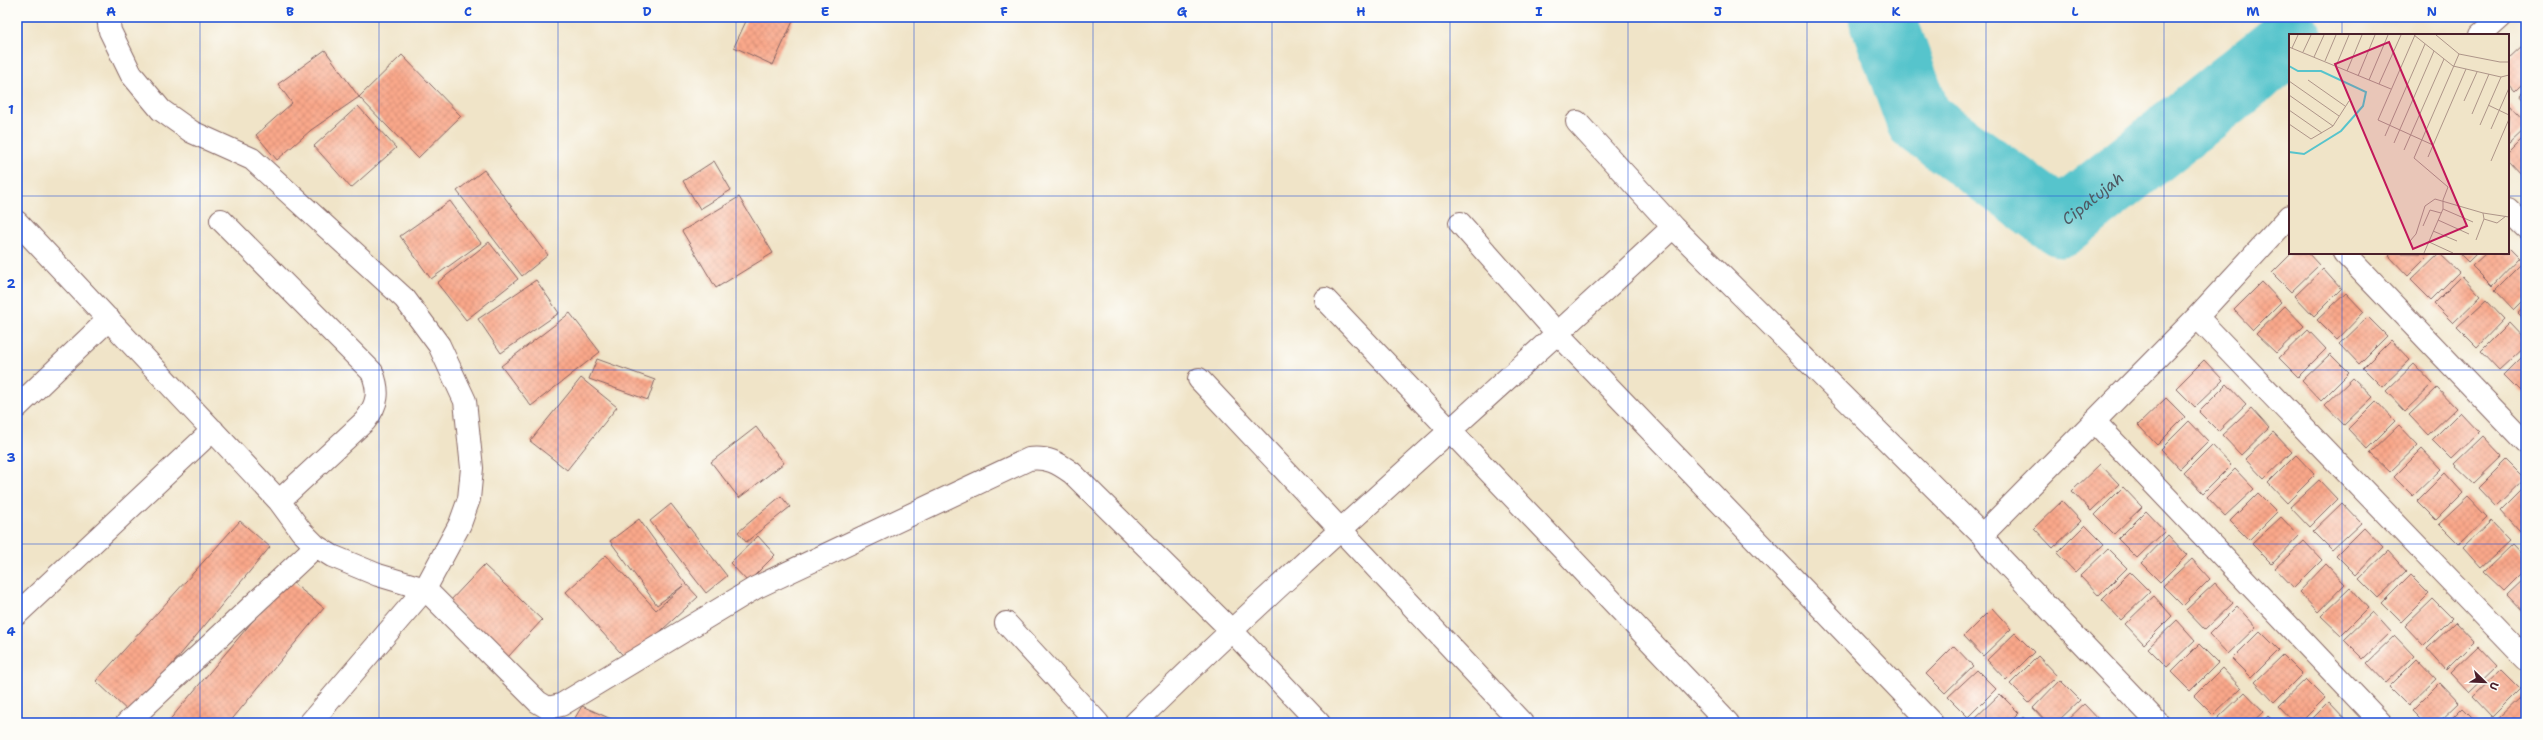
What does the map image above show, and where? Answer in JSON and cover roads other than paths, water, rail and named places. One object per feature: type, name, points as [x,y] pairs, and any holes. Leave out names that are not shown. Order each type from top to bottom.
[{"type":"street","points":[[108,17],[110,31],[132,74],[161,110],[192,132],[252,159],[405,299],[439,345],[465,401],[472,468],[468,500],[460,524],[425,589],[310,723]]},
{"type":"street","points":[[2482,34],[2501,17]]},
{"type":"street","points":[[1577,122],[1673,227],[1982,535],[1994,551],[2158,723]]},
{"type":"street","points":[[2509,209],[2526,227]]},
{"type":"street","points":[[1982,535],[2197,316],[2289,217]]},
{"type":"street","points":[[221,220],[372,372],[377,385],[378,397],[374,410],[365,421],[279,501]]},
{"type":"street","points":[[17,222],[279,501],[301,531],[316,546],[351,565],[425,589],[538,702],[548,708],[555,708],[755,588],[1029,459],[1039,458],[1050,459],[1072,473],[1231,630],[1319,723]]},
{"type":"street","points":[[1460,223],[1558,334],[1932,723]]},
{"type":"street","points":[[1136,723],[1231,630],[1558,334],[1673,227]]},
{"type":"street","points":[[2345,254],[2526,443]]},
{"type":"street","points":[[1325,299],[1728,723]]},
{"type":"street","points":[[2197,316],[2526,659]]},
{"type":"street","points":[[17,407],[109,320]]},
{"type":"street","points":[[1199,379],[1342,529],[1522,723]]},
{"type":"street","points":[[2094,421],[2381,723]]},
{"type":"street","points":[[17,614],[213,430]]},
{"type":"street","points":[[127,723],[316,546]]},
{"type":"street","points":[[1006,623],[1098,723]]},
{"type":"waterway","name":"Cipatujah","points":[[1882,17],[1919,120],[2061,223],[2289,42]]}]
